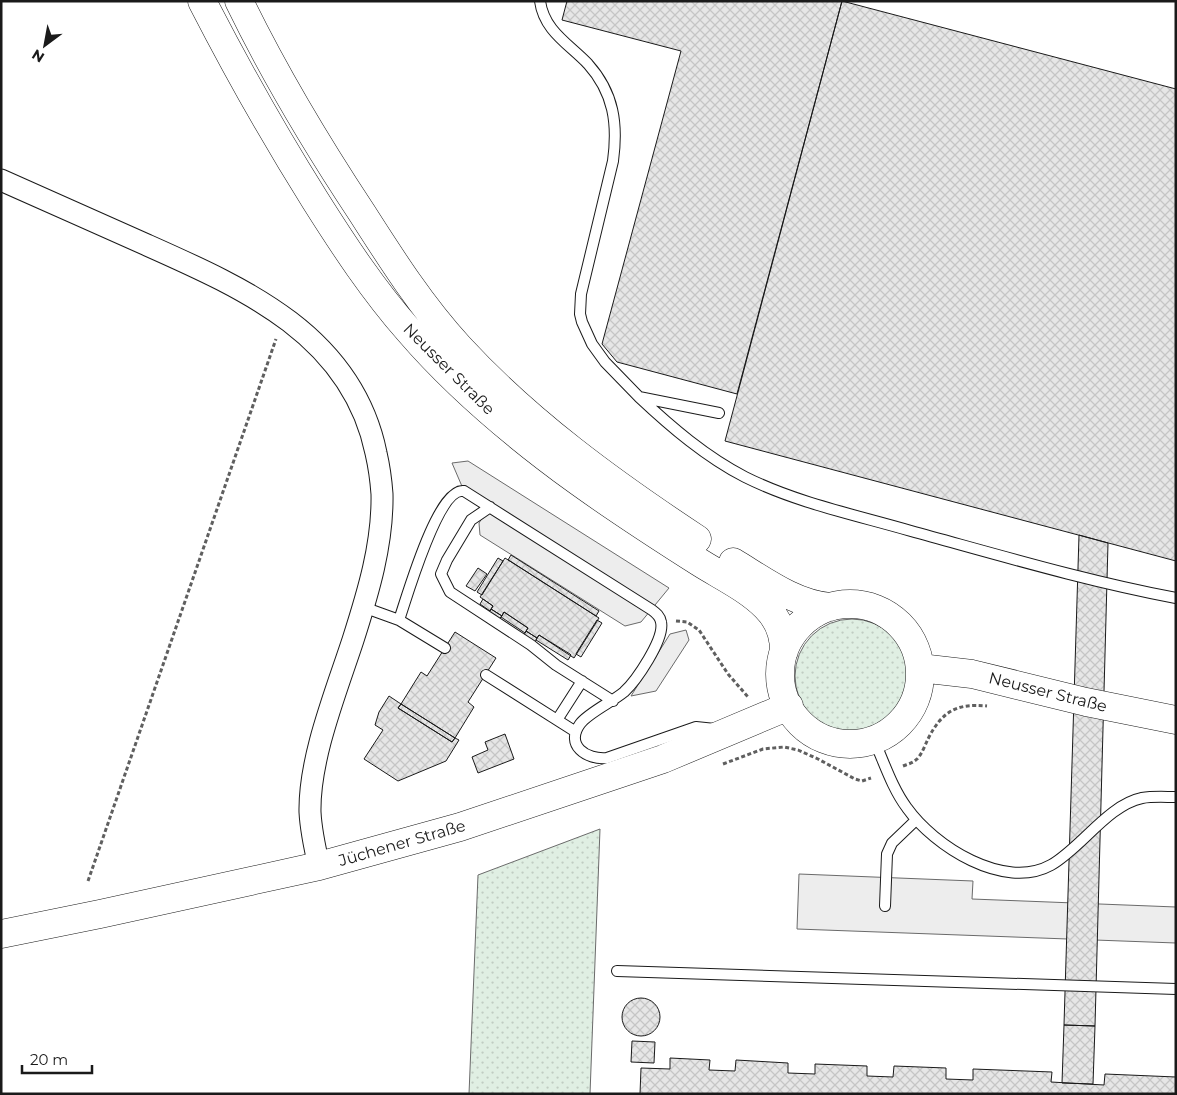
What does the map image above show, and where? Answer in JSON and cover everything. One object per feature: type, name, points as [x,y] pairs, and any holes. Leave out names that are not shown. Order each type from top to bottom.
[{"type":"main road","name":"Neusser Straße","points":[[202,1],[251,94],[307,187],[368,280],[411,333],[482,404],[556,465],[632,519],[762,603],[773,615],[781,630],[784,651]]},
{"type":"main road","name":"Neusser Straße","points":[[239,1],[294,105],[349,195],[424,305],[470,359],[540,423],[625,491],[777,589],[802,601],[830,607]]},
{"type":"main road","points":[[852,604],[874,608],[893,619],[909,635],[918,656],[920,683],[916,698],[906,716],[892,730],[874,740],[854,744],[825,739],[808,729],[788,706],[781,679],[784,651],[801,625],[814,614],[830,607],[852,604]]},
{"type":"main road","name":"Neusser Straße","points":[[920,668],[972,674],[1094,704],[1176,720]]},
{"type":"main road","name":"Jüchener Straße","points":[[1,934],[319,866],[460,827],[580,788],[678,753],[788,706]]},
{"type":"street","points":[[1,180],[200,268],[251,295],[313,341],[335,364],[353,391],[367,419],[380,478],[382,506],[375,565],[326,724],[312,787],[311,823],[319,866]]},
{"type":"lane","points":[[540,1],[549,27],[592,70],[606,91],[612,106],[616,124],[613,161],[582,283],[580,314],[592,344],[605,362],[640,398],[672,427],[715,459],[772,490],[814,504],[1048,569],[1176,598]]},
{"type":"lane","points":[[640,398],[719,413]]},
{"type":"lane","points":[[399,620],[432,526],[446,502],[455,493],[462,491],[659,616],[662,623],[656,645],[630,685],[613,701],[583,720],[576,732],[576,743],[582,752],[593,758],[601,759],[613,757],[696,727],[730,731]]},
{"type":"lane","points":[[490,508],[471,520],[447,560],[441,574],[450,592],[613,701]]},
{"type":"lane","points":[[363,607],[399,620],[445,648]]},
{"type":"lane","points":[[486,675],[576,732]]},
{"type":"lane","points":[[557,720],[582,681]]},
{"type":"lane","points":[[874,740],[905,806],[916,820],[943,844],[972,861],[1004,870],[1029,872],[1053,864],[1111,815],[1129,803],[1149,797],[1176,797]]},
{"type":"lane","points":[[885,906],[887,854],[892,843],[916,820]]},
{"type":"lane","points":[[617,971],[1176,989]]},
{"type":"path","points":[[88,881],[284,318]]},
{"type":"path","points":[[662,623],[676,620],[683,621],[694,625],[699,630],[728,674],[750,699],[760,719],[770,748]]},
{"type":"path","points":[[720,765],[770,748],[784,747],[798,750],[860,780],[867,780],[916,760],[935,725],[951,710],[971,705],[993,707]]},
{"type":"green space","points":[[852,619],[874,623],[884,628],[900,644],[905,654],[909,676],[905,698],[900,708],[884,724],[874,729],[852,733],[830,729],[820,724],[804,708],[799,698],[795,676],[799,654],[804,644],[820,628],[830,623]]},
{"type":"green space","points":[[600,829],[590,1094],[469,1094],[478,875]]},
{"type":"shaded area","points":[[468,461],[669,588],[641,622],[625,626],[480,535],[479,523],[489,507],[464,491],[452,463]]},
{"type":"shaded area","points":[[686,630],[689,640],[656,691],[631,696],[670,634]]},
{"type":"shaded area","points":[[799,874],[973,881],[972,899],[1176,907],[1176,943],[797,929]]},
{"type":"building","points":[[567,1],[842,1],[737,394],[617,362],[602,344],[681,51],[562,20]]},
{"type":"building","points":[[842,1],[1176,89],[1176,561],[725,441]]},
{"type":"building","points":[[1079,535],[1108,543],[1095,1026],[1064,1025]]},
{"type":"building","points":[[511,555],[599,611],[596,616],[508,560]]},
{"type":"building","points":[[498,558],[503,561],[482,595],[477,592]]},
{"type":"building","points":[[505,558],[599,618],[574,658],[539,635],[537,638],[526,631],[528,628],[504,612],[502,616],[491,609],[493,606],[480,597]]},
{"type":"building","points":[[478,568],[487,574],[475,591],[466,586]]},
{"type":"building","points":[[483,599],[493,606],[490,611],[480,604]]},
{"type":"building","points":[[491,609],[502,616],[499,619],[489,612]]},
{"type":"building","points":[[504,612],[528,628],[525,633],[501,617]]},
{"type":"building","points":[[597,620],[602,623],[581,657],[576,654]]},
{"type":"building","points":[[526,631],[537,638],[535,642],[524,635]]},
{"type":"building","points":[[455,632],[496,658],[468,702],[474,707],[455,738],[401,704],[421,672],[427,676]]},
{"type":"building","points":[[539,635],[570,654],[568,660],[536,640]]},
{"type":"building","points":[[389,696],[401,704],[398,708],[452,742],[455,738],[459,740],[446,761],[398,781],[364,759],[383,730],[375,725],[379,712]]},
{"type":"building","points":[[401,704],[455,738],[452,742],[398,708]]},
{"type":"building","points":[[505,734],[514,759],[478,773],[472,757],[488,750],[485,742]]},
{"type":"building","points":[[641,998],[655,1003],[660,1017],[655,1031],[641,1036],[627,1031],[622,1017],[627,1003]]},
{"type":"building","points":[[1064,1025],[1095,1026],[1093,1084],[1062,1083]]},
{"type":"building","points":[[632,1041],[655,1042],[654,1063],[631,1062]]},
{"type":"building","points":[[670,1058],[710,1060],[709,1070],[735,1071],[736,1060],[788,1063],[788,1073],[815,1074],[815,1064],[867,1066],[867,1076],[893,1077],[894,1066],[946,1068],[946,1079],[973,1080],[973,1069],[1052,1072],[1051,1082],[1104,1085],[1105,1074],[1176,1077],[1176,1094],[640,1094],[641,1068],[670,1069]]}]
